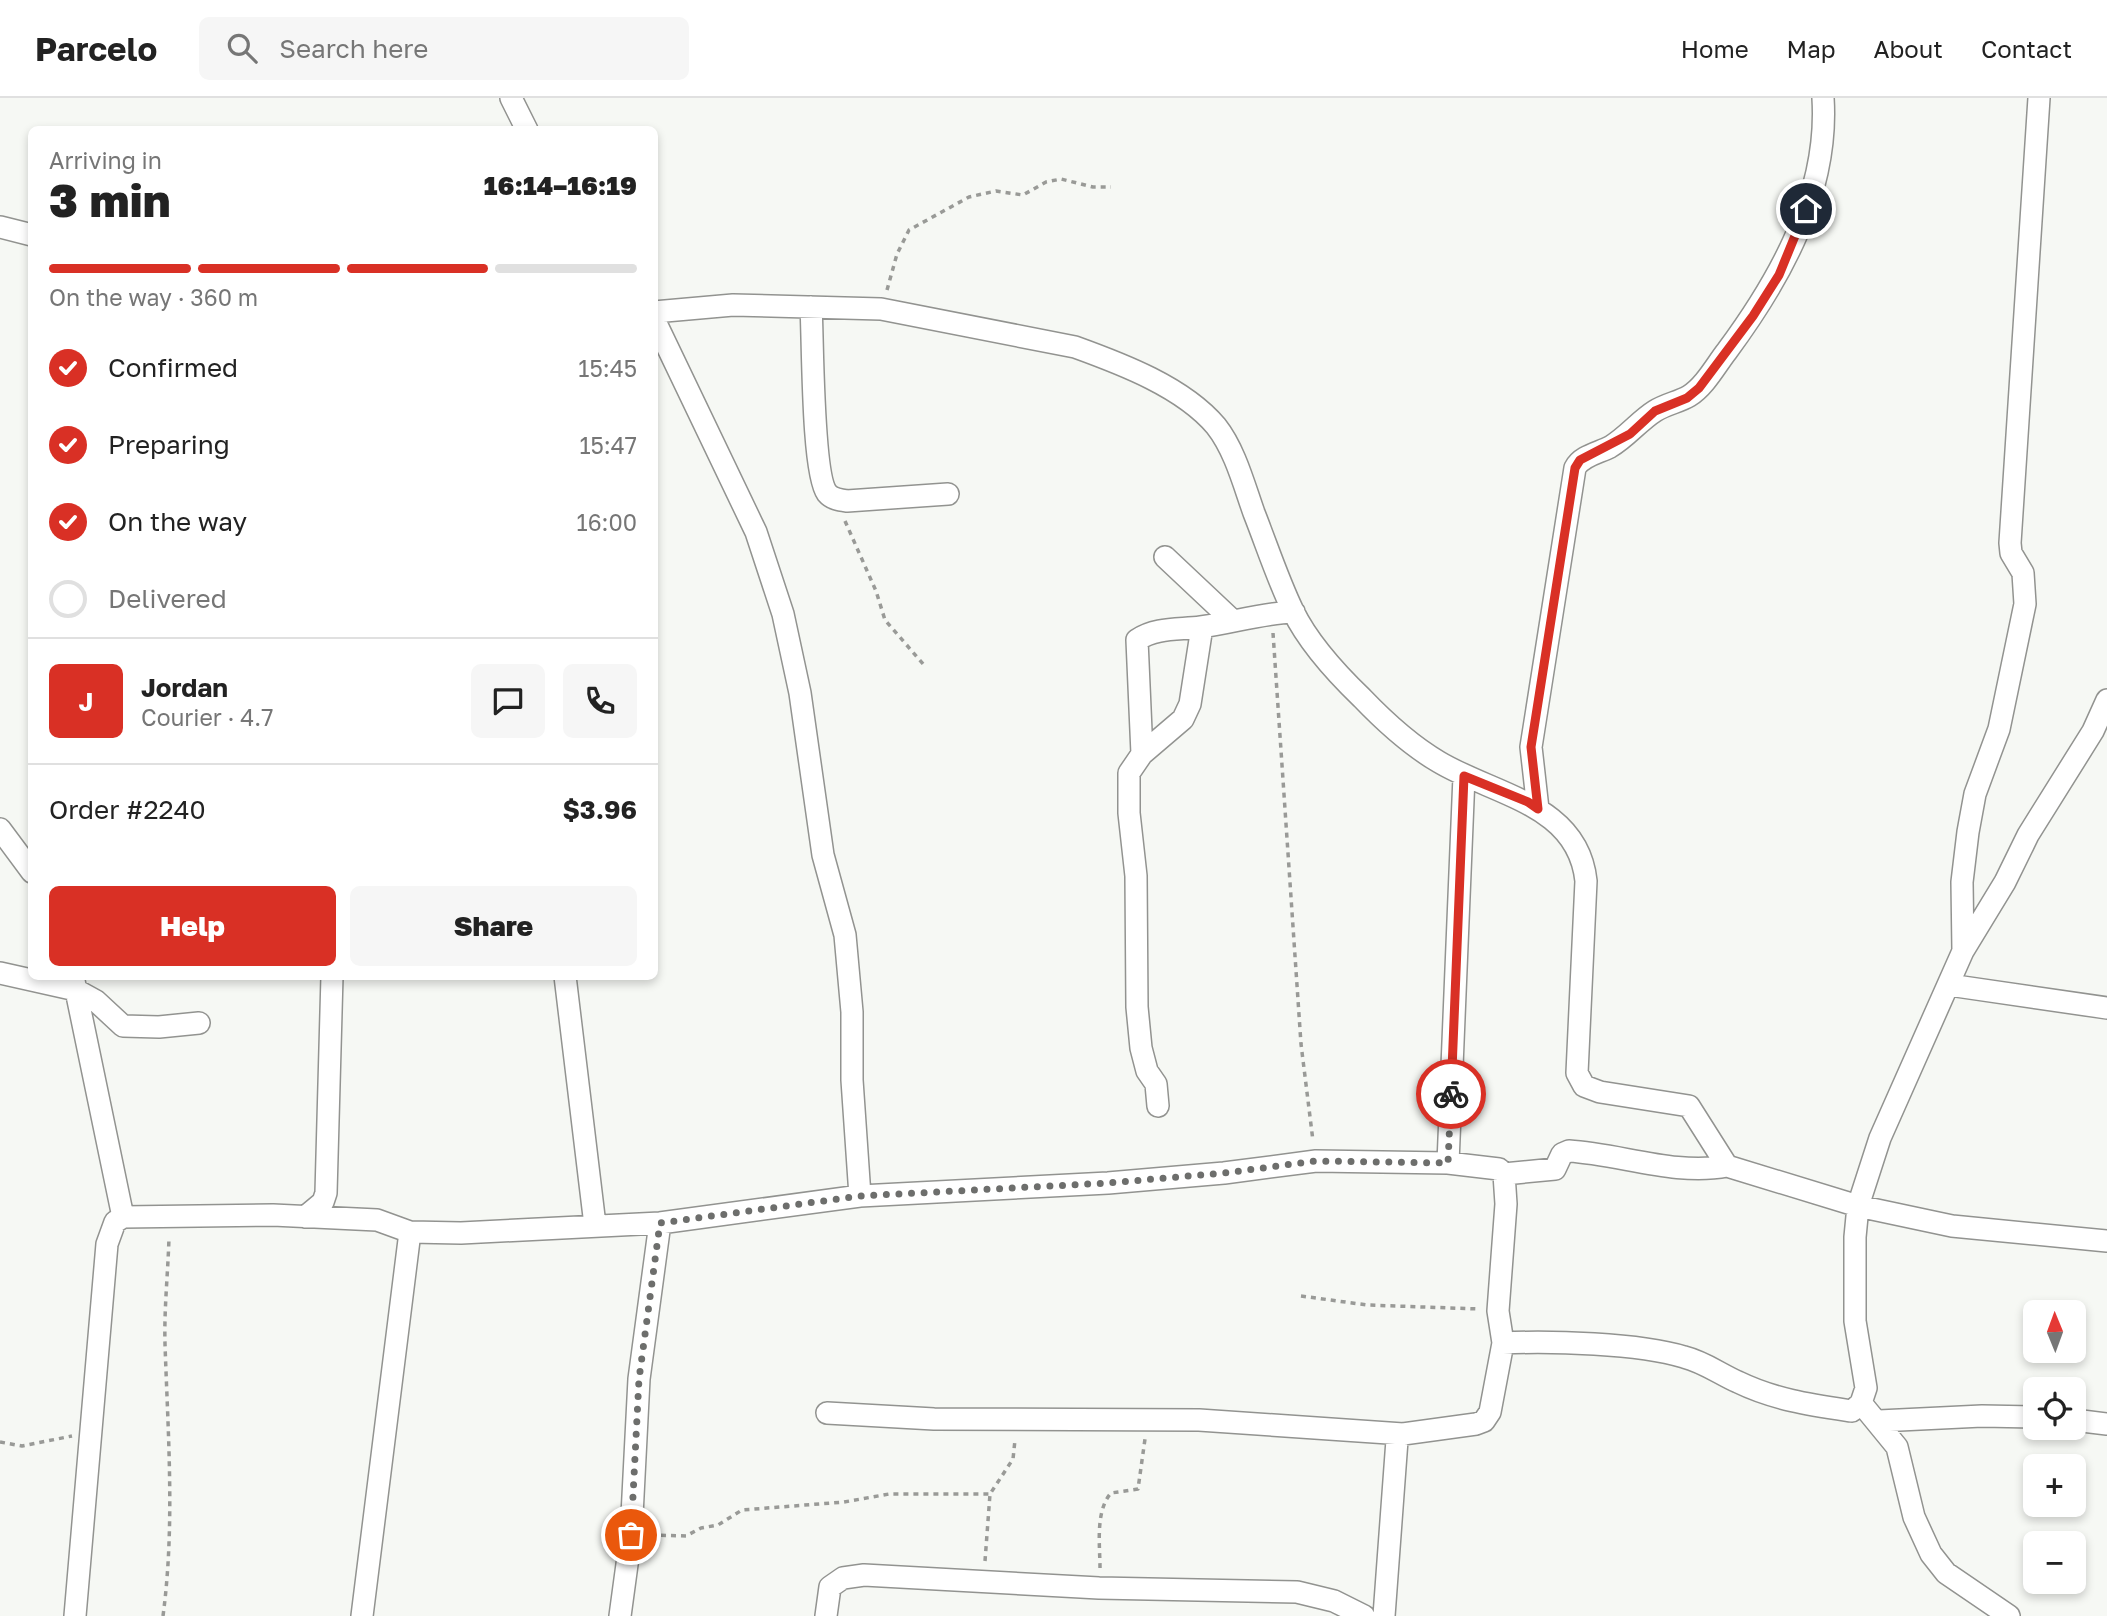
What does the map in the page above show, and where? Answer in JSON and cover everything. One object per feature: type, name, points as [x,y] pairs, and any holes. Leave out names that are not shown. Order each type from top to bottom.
[{"type":"street","points":[[511,98],[525,126]]},
{"type":"street","points":[[1538,809],[1531,747],[1575,468],[1580,460],[1630,434],[1655,411],[1693,393],[1753,316],[1779,275],[1798,232],[1814,185],[1820,149],[1823,98]]},
{"type":"street","points":[[1963,951],[1962,882],[1968,832],[1975,794],[1999,729],[2025,604],[2023,573],[2011,553],[2010,543],[2039,98]]},
{"type":"street","points":[[0,228],[28,234]]},
{"type":"street","points":[[658,312],[733,305],[881,309],[1075,347],[1148,379],[1198,408],[1218,429],[1230,452],[1284,612],[1338,674],[1387,723],[1418,749],[1464,776],[1528,802],[1562,827],[1584,863],[1586,916],[1577,1078],[1584,1086],[1600,1092],[1689,1106],[1727,1166]]},
{"type":"street","points":[[811,307],[822,482],[827,493],[836,500],[948,494]]},
{"type":"street","points":[[658,327],[751,520],[783,614],[800,693],[823,855],[845,935],[852,1012],[852,1080],[860,1196]]},
{"type":"street","points":[[1165,557],[1233,621]]},
{"type":"street","points":[[1142,754],[1135,644],[1144,636],[1168,629],[1202,627],[1284,612]]},
{"type":"street","points":[[1158,1105],[1156,1084],[1147,1071],[1141,1048],[1135,972],[1136,876],[1129,813],[1129,773],[1142,754],[1183,719],[1191,704],[1202,627]]},
{"type":"street","points":[[1503,1343],[1549,1342],[1668,1353],[1704,1364],[1738,1382],[1798,1403],[1852,1411],[1861,1403],[1866,1388],[1854,1296],[1858,1206],[1880,1138],[1963,951],[2005,882],[2028,835],[2093,731],[2107,700]]},
{"type":"street","points":[[1448,1163],[1464,776]]},
{"type":"street","points":[[0,829],[28,867]]},
{"type":"street","points":[[0,973],[28,977]]},
{"type":"street","points":[[48,980],[75,984],[123,1026],[159,1027],[199,1023]]},
{"type":"street","points":[[305,1217],[323,1202],[326,1194],[332,980]]},
{"type":"street","points":[[565,980],[595,1225]]},
{"type":"street","points":[[75,984],[123,1217]]},
{"type":"street","points":[[1949,985],[2107,1007]]},
{"type":"street","points":[[1504,1174],[1555,1169],[1562,1154],[1569,1151],[1684,1167],[1713,1169],[1727,1166],[1858,1206],[1952,1226],[2107,1241]]},
{"type":"street","points":[[75,1616],[107,1244],[115,1222],[123,1217],[170,1214],[305,1217],[377,1220],[410,1232],[525,1231],[660,1223],[860,1196],[1108,1183],[1224,1173],[1316,1161],[1448,1163],[1499,1169],[1504,1174],[1506,1204],[1498,1311],[1503,1343],[1490,1412],[1484,1421],[1403,1434],[1148,1418],[934,1419],[827,1413]]},
{"type":"street","points":[[620,1616],[631,1535],[639,1379],[660,1223]]},
{"type":"street","points":[[362,1616],[410,1232]]},
{"type":"street","points":[[1861,1403],[1879,1422],[1899,1454],[1914,1517],[1931,1554],[1946,1573],[2009,1616]]},
{"type":"street","points":[[1879,1422],[1982,1416],[2023,1417]]},
{"type":"street","points":[[2086,1421],[2107,1424]]},
{"type":"street","points":[[1384,1616],[1395,1447],[1403,1434]]},
{"type":"street","points":[[826,1616],[830,1587],[843,1577],[984,1580],[1099,1588],[1297,1592],[1334,1601],[1364,1616]]},
{"type":"path","points":[[881,309],[897,254],[909,230],[969,197],[996,191],[1023,195],[1046,182],[1060,178],[1093,187],[1111,187]]},
{"type":"path","points":[[836,500],[876,591],[885,620],[924,665]]},
{"type":"path","points":[[1284,612],[1301,1044],[1316,1161]]},
{"type":"path","points":[[163,1616],[170,1534],[169,1380],[165,1346],[170,1214]]},
{"type":"path","points":[[1301,1296],[1367,1305],[1498,1311]]},
{"type":"path","points":[[1099,1588],[1100,1538],[1107,1499],[1111,1493],[1138,1489],[1148,1418]]},
{"type":"path","points":[[984,1580],[990,1493],[1013,1460],[1017,1426],[1030,1419]]},
{"type":"path","points":[[0,1442],[22,1446],[91,1433]]},
{"type":"path","points":[[631,1535],[686,1535],[701,1528],[718,1525],[742,1510],[845,1502],[889,1494],[990,1493]]},
{"type":"way so far","points":[[631,1535],[639,1379],[660,1223],[860,1196],[1108,1183],[1224,1173],[1316,1161],[1448,1163],[1451,1094]]},
{"type":"route","points":[[1451,1094],[1464,776],[1528,802],[1538,809],[1531,747],[1575,468],[1580,460],[1610,447],[1630,434],[1655,411],[1687,398],[1699,388],[1753,316],[1779,275],[1806,209]]}]
